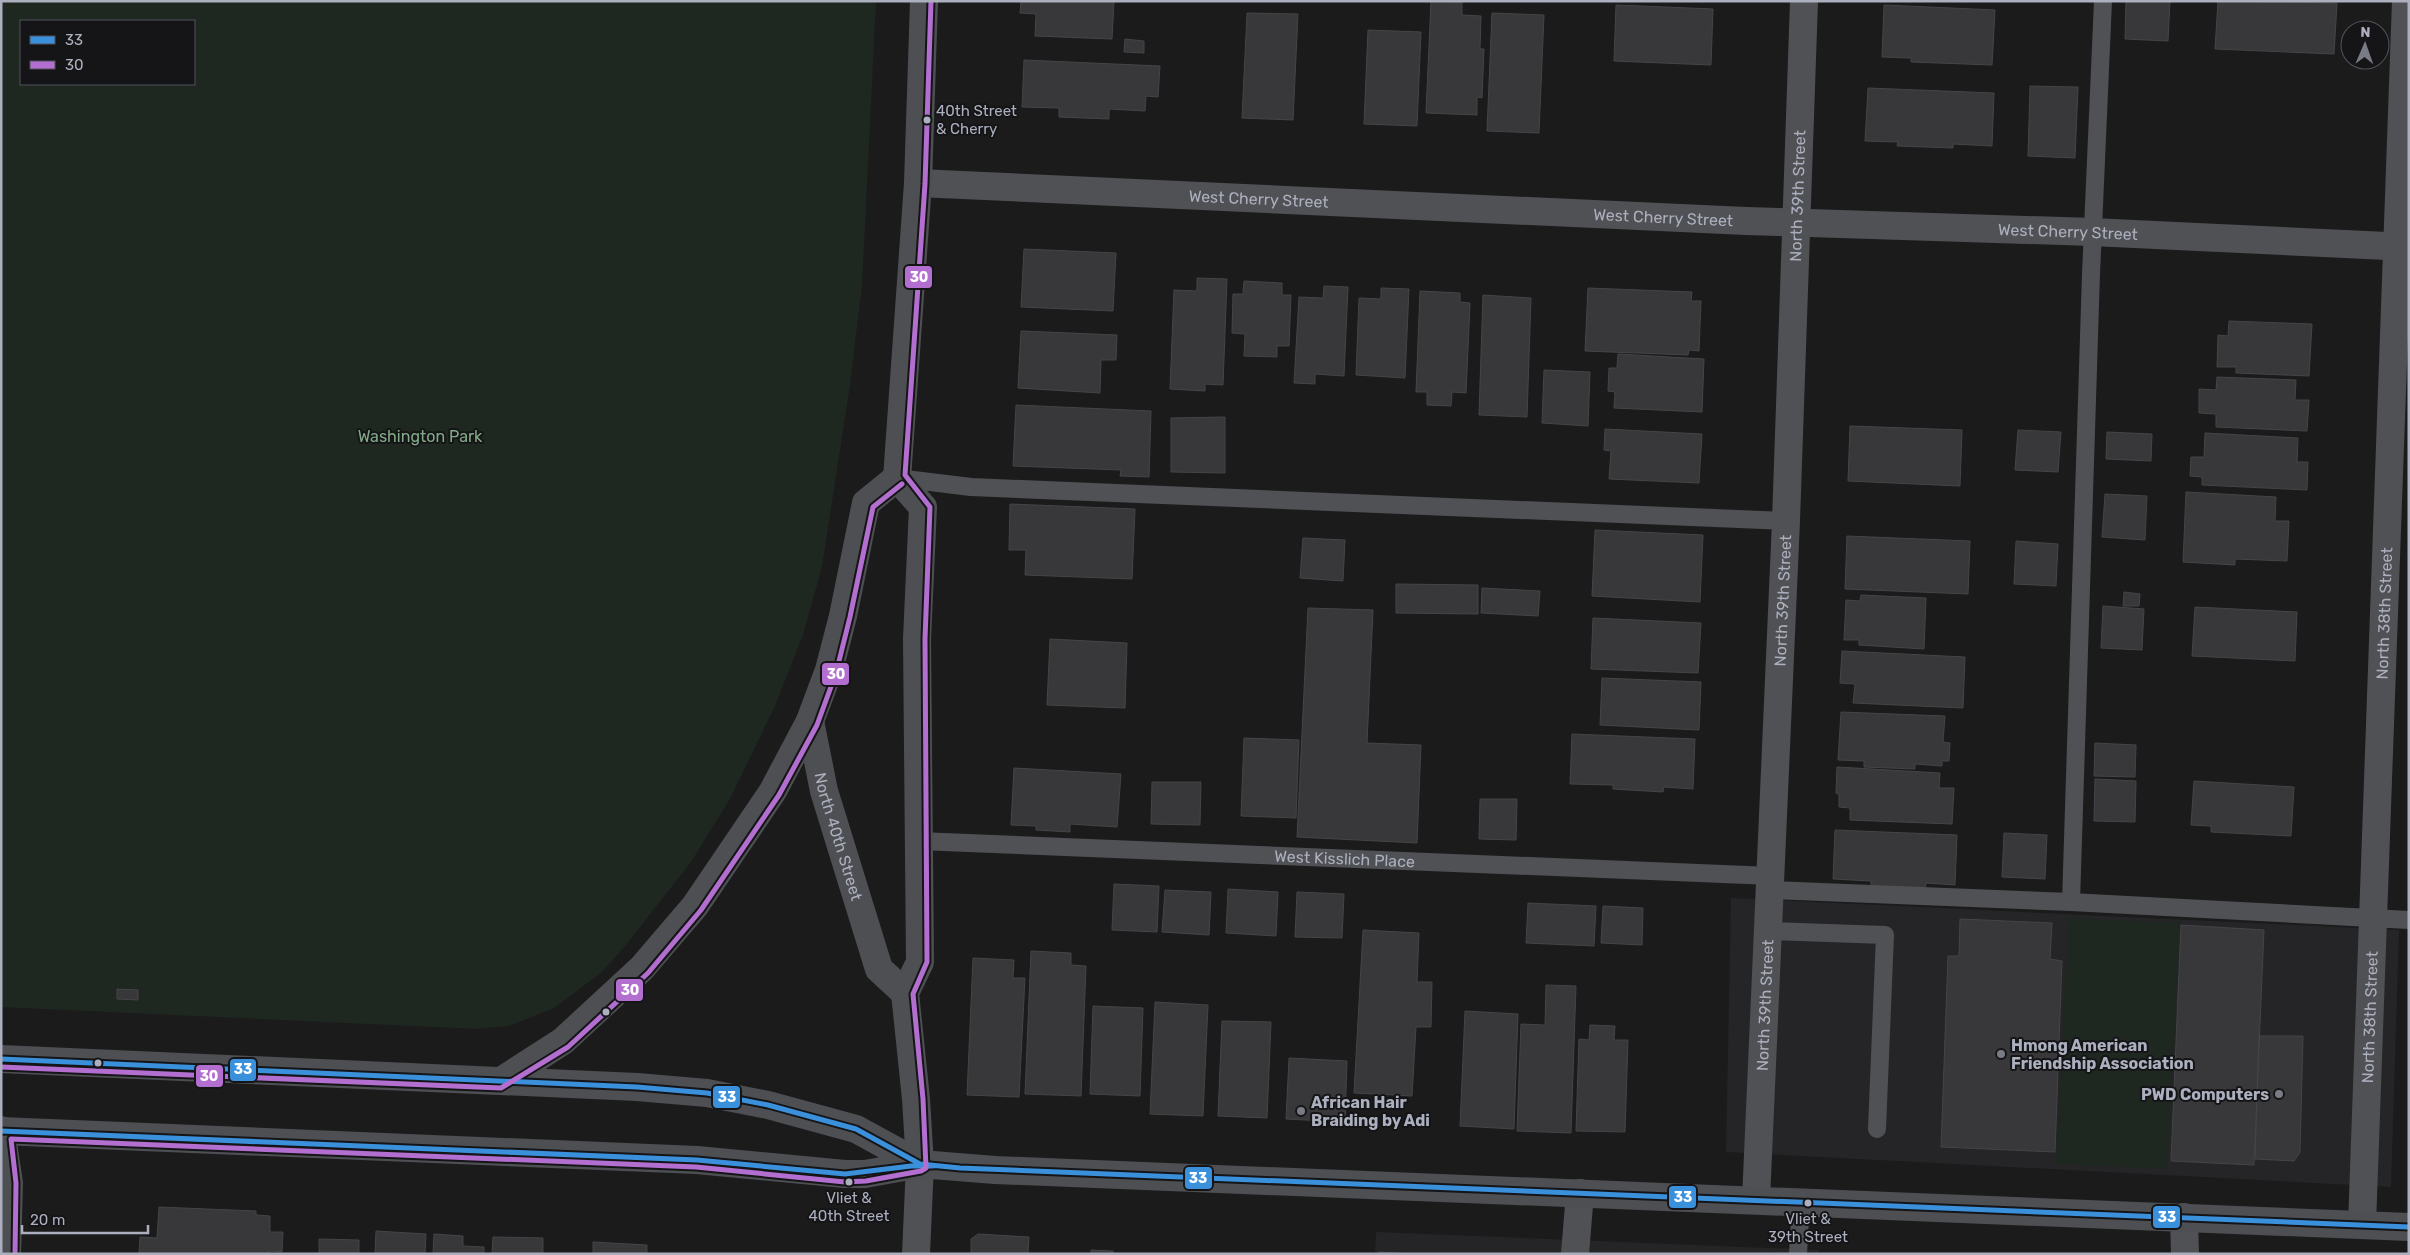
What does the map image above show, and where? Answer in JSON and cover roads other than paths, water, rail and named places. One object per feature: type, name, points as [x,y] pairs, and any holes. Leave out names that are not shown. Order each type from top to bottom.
[{"type":"street","points":[[916,1254],[920,1164],[916,1099],[905,993],[920,962],[917,639],[923,507],[897,478],[918,184],[924,1]]},
{"type":"street","name":"North 39th Street","points":[[1756,1200],[1786,521],[1804,1]]},
{"type":"street","name":"North 38th Street","points":[[2362,1225],[2403,247],[2406,1]]},
{"type":"street","name":"West Cherry Street","points":[[918,184],[1796,222],[2092,232],[2403,247]]},
{"type":"street","points":[[501,1081],[563,1040],[593,1015],[642,968],[695,906],[773,791],[810,721],[829,670],[843,616],[866,503],[897,478]]},
{"type":"street","name":"North 40th Street","points":[[810,721],[824,791],[878,969],[905,993]]},
{"type":"street","points":[[1,1059],[638,1087],[707,1093],[759,1104],[856,1129],[920,1164]]},
{"type":"street","points":[[7,1254],[9,1183],[1,1131],[687,1160],[865,1174],[920,1164],[995,1170],[2409,1227]]},
{"type":"street","points":[[1575,1254],[1580,1193]]},
{"type":"street","points":[[2184,1217],[2185,1254]]},
{"type":"lane","points":[[2072,902],[2092,232],[2103,1]]},
{"type":"lane","points":[[897,478],[971,487],[1786,521]]},
{"type":"lane","name":"West Kisslich Place","points":[[919,841],[1771,883],[2072,902],[2409,920]]},
{"type":"lane","points":[[1769,930],[1885,935],[1877,1129]]},
{"type":"lane","points":[[1798,1254],[1801,1201]]},
{"type":"place","name":"40th Street & Cherry","points":[[927,120]]},
{"type":"place","name":"Hmong American Friendship Association","points":[[2001,1054]]},
{"type":"place","name":"PWD Computers","points":[[2279,1094]]},
{"type":"place","name":"African Hair Braiding by Adi","points":[[1301,1111]]},
{"type":"place","name":"Vliet & 40th Street","points":[[849,1182]]},
{"type":"place","name":"Vliet & 39th Street","points":[[1808,1203]]},
{"type":"park label","name":"Washington Park","points":[[420,436]]}]
